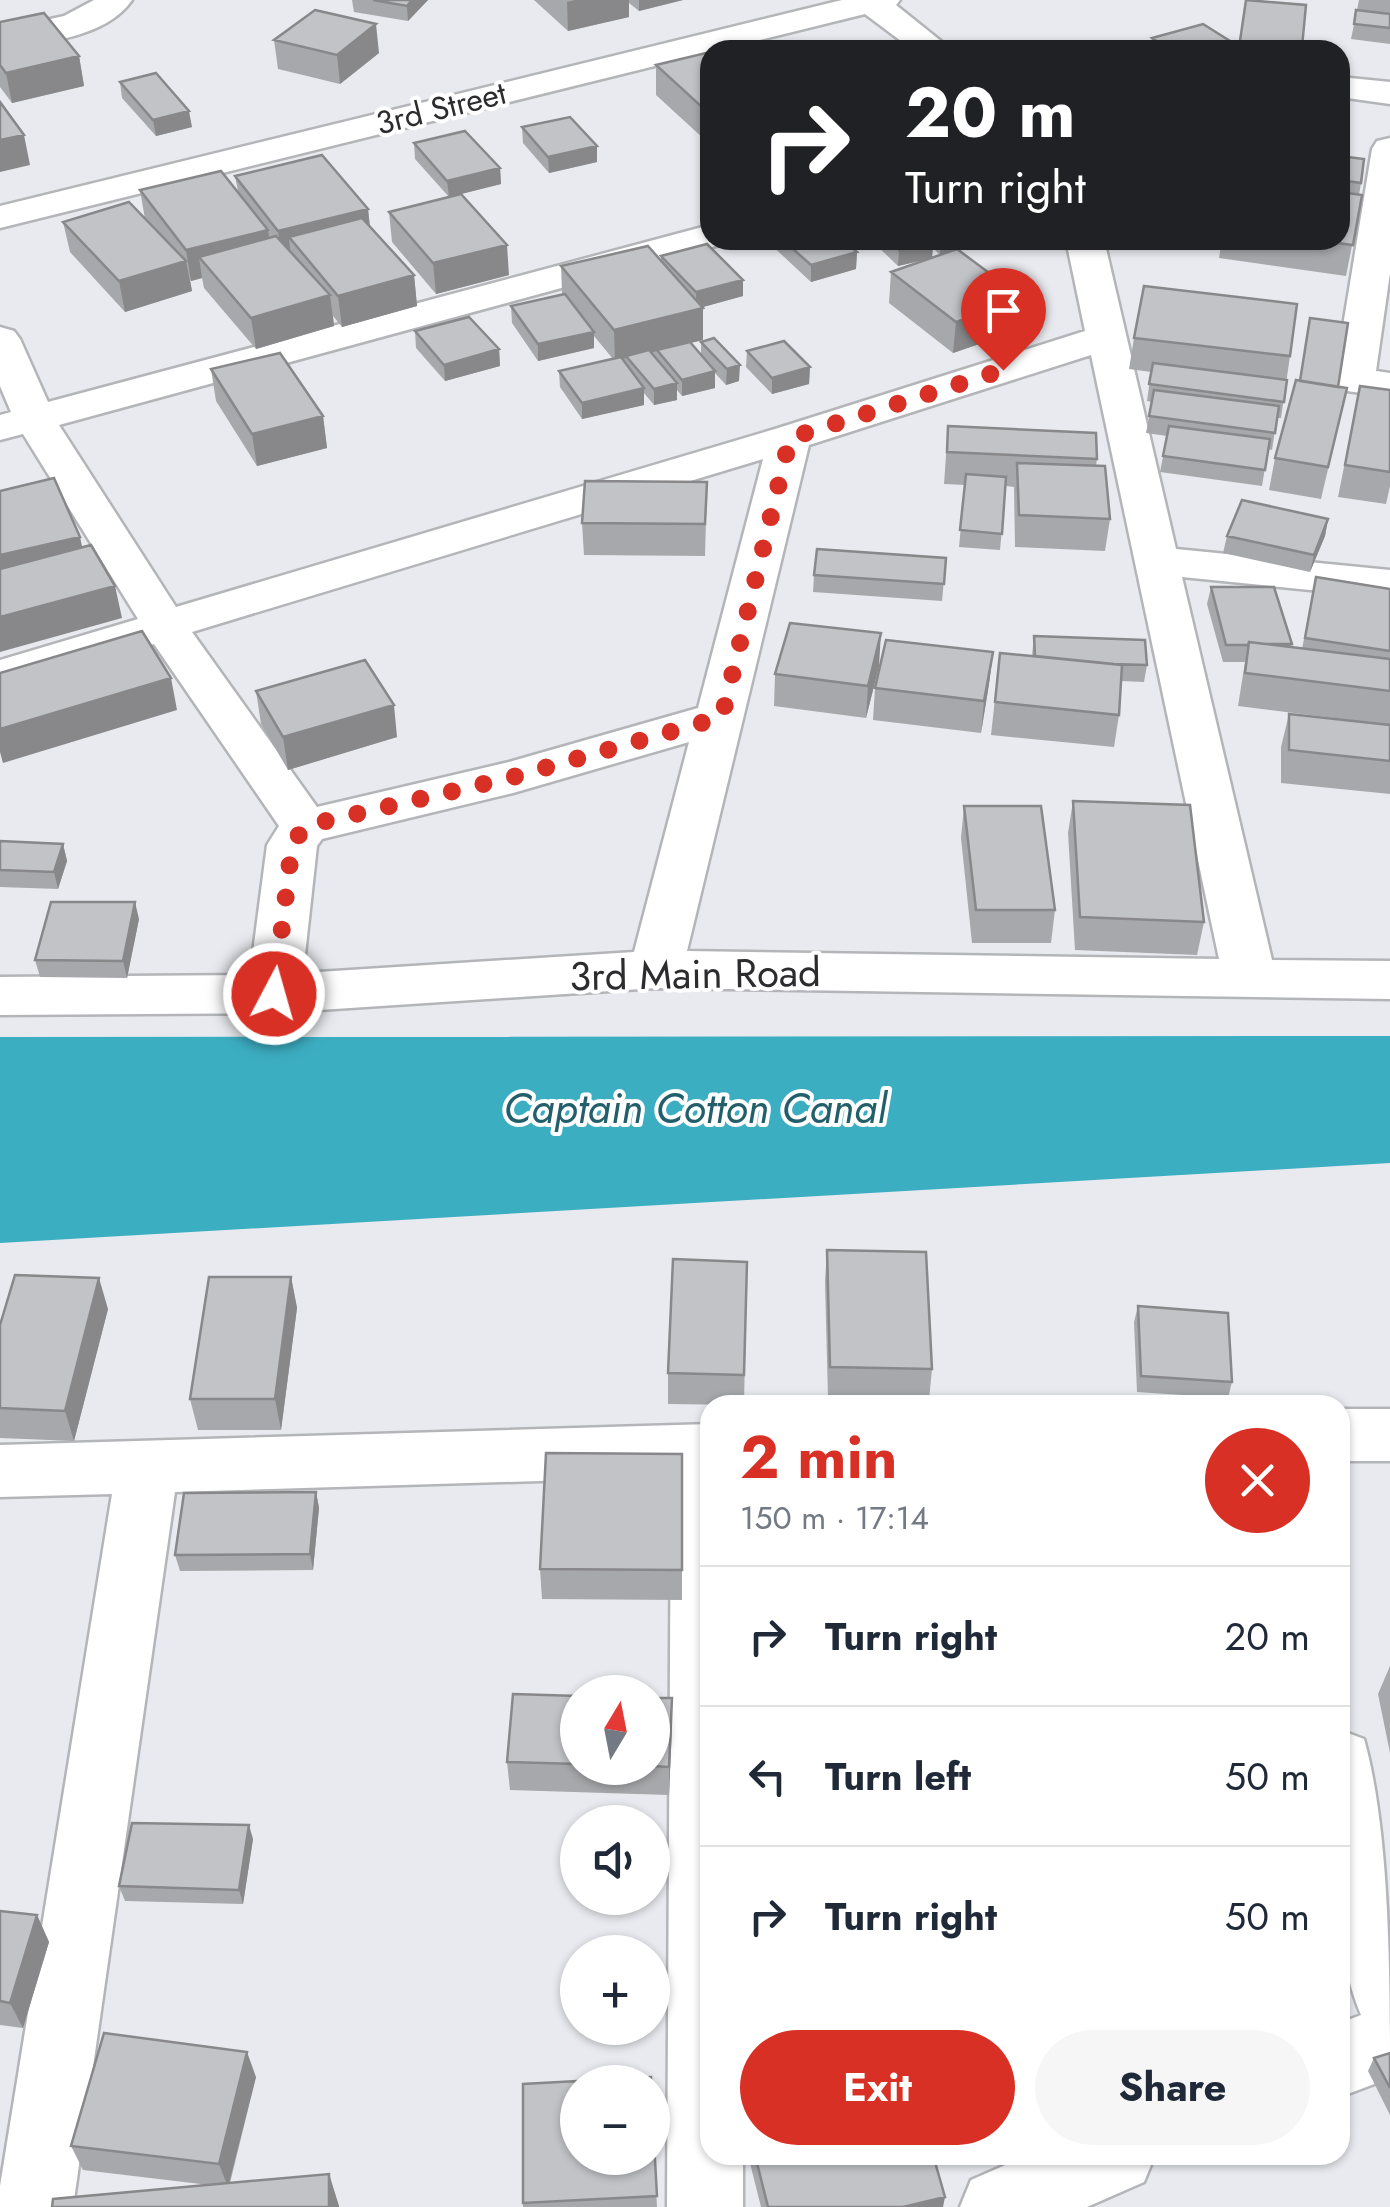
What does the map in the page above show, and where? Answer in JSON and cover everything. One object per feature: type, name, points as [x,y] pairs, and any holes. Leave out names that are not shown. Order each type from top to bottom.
[{"type":"street","points":[[0,40],[76,24],[103,12],[114,0]]},
{"type":"street","name":"3rd Street","points":[[315,105],[748,0]]},
{"type":"street","points":[[874,1],[923,40]]},
{"type":"street","name":"3rd Street","points":[[717,40],[874,1]]},
{"type":"street","name":"3rd Street","points":[[0,218],[700,44]]},
{"type":"street","points":[[1350,88],[1390,94]]},
{"type":"street","points":[[1390,150],[1354,381],[1390,385]]},
{"type":"street","points":[[17,423],[700,239]]},
{"type":"street","points":[[1088,250],[1250,980]]},
{"type":"street","points":[[0,675],[790,438],[1109,336]]},
{"type":"street","points":[[0,339],[17,423],[305,826]]},
{"type":"street","points":[[656,969],[790,438]]},
{"type":"street","points":[[1158,562],[1390,584]]},
{"type":"street","points":[[274,994],[292,845],[305,826],[513,777],[722,717]]},
{"type":"street","name":"3rd Main Road","points":[[0,996],[274,994],[656,969],[1390,980]]},
{"type":"street","points":[[1350,1435],[1390,1435]]},
{"type":"street","points":[[0,1471],[700,1451]]},
{"type":"street","points":[[35,2207],[147,1467]]},
{"type":"street","points":[[1350,1808],[1390,1998]]},
{"type":"street","points":[[1350,2056],[1390,2041]]},
{"type":"street","points":[[705,2165],[705,2207]]},
{"type":"street","points":[[998,2207],[1094,2165]]},
{"type":"water","name":"Captain Cotton Canal","points":[[1390,1036],[1390,1163],[0,1243],[0,1037]]},
{"type":"building","points":[[373,0],[412,0],[407,6]]},
{"type":"building","points":[[1246,0],[1306,5],[1303,40],[1240,40]]},
{"type":"building","points":[[315,10],[376,24],[337,55],[274,40]]},
{"type":"building","points":[[1356,10],[1390,14],[1390,28],[1354,24]]},
{"type":"building","points":[[44,13],[79,56],[6,73],[0,65],[0,22]]},
{"type":"building","points":[[1203,24],[1228,40],[1155,40],[1152,38]]},
{"type":"building","points":[[700,54],[700,105],[656,65]]},
{"type":"building","points":[[156,73],[189,111],[153,120],[120,82]]},
{"type":"building","points":[[0,102],[24,135],[0,140]]},
{"type":"building","points":[[570,117],[597,146],[548,157],[522,127]]},
{"type":"building","points":[[465,131],[500,168],[447,181],[414,143]]},
{"type":"building","points":[[322,155],[368,209],[278,231],[235,176]]},
{"type":"building","points":[[1350,157],[1364,159],[1361,183],[1350,181]]},
{"type":"building","points":[[221,171],[268,230],[186,250],[140,190]]},
{"type":"building","points":[[1350,193],[1362,195],[1353,245],[1350,245]]},
{"type":"building","points":[[461,194],[507,245],[433,263],[389,212]]},
{"type":"building","points":[[129,202],[186,261],[119,281],[63,222]]},
{"type":"building","points":[[362,218],[414,275],[338,296],[289,237]]},
{"type":"building","points":[[276,236],[330,295],[251,318],[199,257]]},
{"type":"building","points":[[648,246],[703,308],[614,330],[561,266]]},
{"type":"building","points":[[700,246],[700,250],[713,250],[743,280],[696,292],[661,256]]},
{"type":"building","points":[[794,250],[857,252],[811,265]]},
{"type":"building","points":[[958,250],[1024,299],[956,322],[891,272]]},
{"type":"building","points":[[1144,286],[1297,304],[1290,356],[1134,338]]},
{"type":"building","points":[[565,294],[594,332],[538,344],[511,306]]},
{"type":"building","points":[[469,317],[499,349],[444,365],[415,331]]},
{"type":"building","points":[[1310,318],[1348,323],[1338,387],[1300,381]]},
{"type":"building","points":[[714,338],[740,365],[727,369],[701,342]]},
{"type":"building","points":[[784,341],[810,367],[772,378],[747,351]]},
{"type":"building","points":[[690,342],[715,371],[682,380],[657,350]]},
{"type":"building","points":[[649,350],[677,383],[654,389],[626,356]]},
{"type":"building","points":[[280,353],[323,416],[252,434],[211,369]]},
{"type":"building","points":[[621,357],[644,388],[582,403],[559,371]]},
{"type":"building","points":[[1153,363],[1287,380],[1284,402],[1149,384]]},
{"type":"building","points":[[1296,380],[1347,388],[1328,467],[1275,458]]},
{"type":"building","points":[[1360,386],[1390,390],[1390,472],[1345,465]]},
{"type":"building","points":[[1154,390],[1279,406],[1275,433],[1149,416]]},
{"type":"building","points":[[948,426],[1096,433],[1097,459],[947,452]]},
{"type":"building","points":[[1169,426],[1270,439],[1265,470],[1163,456]]},
{"type":"building","points":[[1017,463],[1105,466],[1110,519],[1019,515]]},
{"type":"building","points":[[966,474],[1006,477],[1002,534],[960,530]]},
{"type":"building","points":[[54,478],[80,537],[0,555],[0,491]]},
{"type":"building","points":[[585,481],[707,482],[705,524],[582,523]]},
{"type":"building","points":[[1242,500],[1328,519],[1314,555],[1227,536]]},
{"type":"building","points":[[91,545],[115,586],[0,617],[0,569]]},
{"type":"building","points":[[817,549],[946,558],[944,584],[814,575]]},
{"type":"building","points":[[1316,577],[1390,589],[1390,651],[1305,638]]},
{"type":"building","points":[[1211,587],[1274,587],[1292,644],[1226,645]]},
{"type":"building","points":[[790,623],[881,633],[868,686],[775,674]]},
{"type":"building","points":[[142,631],[171,678],[0,729],[0,673]]},
{"type":"building","points":[[1034,636],[1145,640],[1147,665],[1035,656]]},
{"type":"building","points":[[886,640],[993,652],[984,701],[875,688]]},
{"type":"building","points":[[1249,642],[1390,659],[1390,691],[1245,673]]},
{"type":"building","points":[[1000,653],[1122,665],[1119,715],[995,702]]},
{"type":"building","points":[[365,660],[394,705],[283,737],[256,691]]},
{"type":"building","points":[[1289,714],[1390,725],[1390,761],[1289,750]]},
{"type":"building","points":[[1073,801],[1190,805],[1204,922],[1080,917]]},
{"type":"building","points":[[964,806],[1041,806],[1055,910],[976,910]]},
{"type":"building","points":[[0,841],[63,844],[54,872],[0,870]]},
{"type":"building","points":[[51,902],[135,902],[123,961],[35,960]]},
{"type":"building","points":[[827,1250],[926,1252],[932,1369],[830,1367]]},
{"type":"building","points":[[673,1259],[747,1262],[744,1375],[668,1373]]},
{"type":"building","points":[[15,1275],[99,1278],[65,1411],[0,1408],[0,1325]]},
{"type":"building","points":[[209,1277],[291,1277],[275,1399],[190,1399]]},
{"type":"building","points":[[1138,1306],[1228,1313],[1232,1382],[1141,1376]]},
{"type":"building","points":[[546,1453],[682,1454],[682,1570],[540,1569]]},
{"type":"building","points":[[316,1492],[310,1554],[175,1555],[184,1493]]},
{"type":"building","points":[[513,1694],[560,1695],[560,1763],[507,1762]]},
{"type":"building","points":[[132,1823],[249,1825],[239,1890],[119,1886]]},
{"type":"building","points":[[0,1911],[37,1915],[10,2003],[0,2001]]},
{"type":"building","points":[[104,2033],[247,2052],[219,2164],[71,2146]]},
{"type":"building","points":[[1390,2053],[1390,2088],[1374,2058]]},
{"type":"building","points":[[560,2082],[560,2175],[656,2175],[657,2196],[523,2203],[523,2084]]},
{"type":"building","points":[[758,2165],[936,2165],[945,2197],[903,2207],[768,2207]]},
{"type":"building","points":[[329,2174],[329,2207],[52,2207],[53,2199]]},
{"type":"route","points":[[274,994],[292,845],[305,826],[513,777],[722,717],[790,438],[1003,370]]}]
